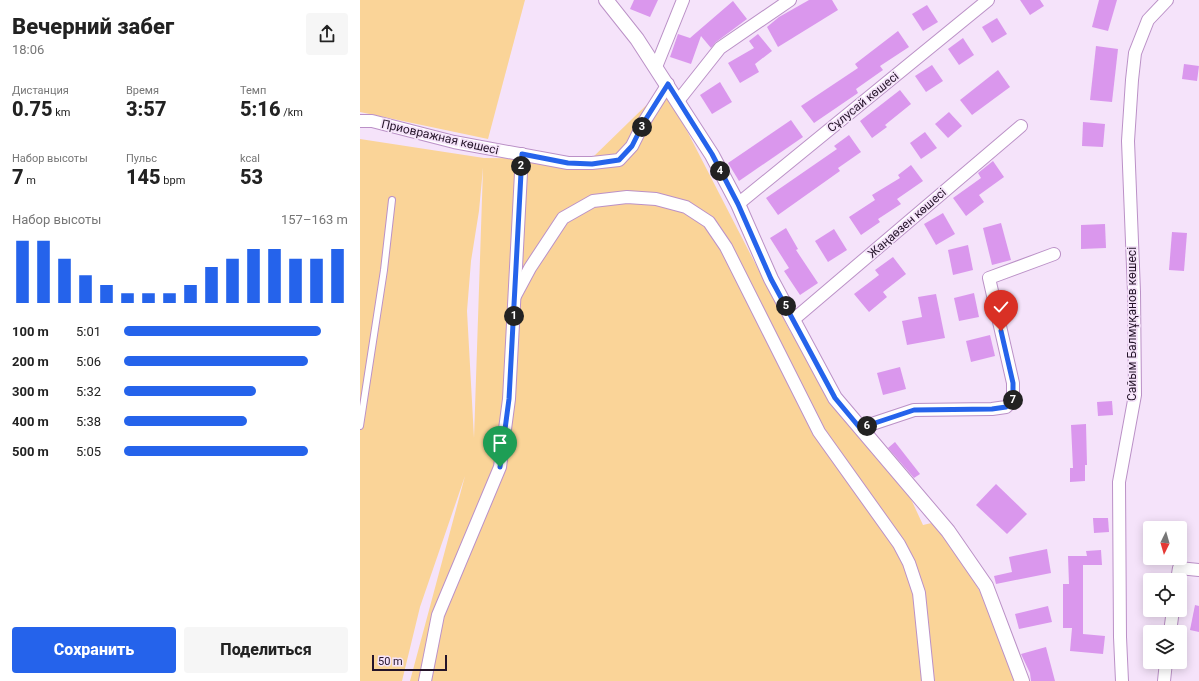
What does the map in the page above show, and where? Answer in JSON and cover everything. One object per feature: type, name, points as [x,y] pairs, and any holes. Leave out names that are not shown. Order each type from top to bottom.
[{"type":"street","points":[[606,0],[668,84],[712,154],[738,204],[771,279],[835,398],[948,531],[986,586],[1022,681]]},
{"type":"street","points":[[656,67],[683,0]]},
{"type":"street","points":[[678,101],[720,48],[790,0]]},
{"type":"street","name":"Сұлусай көшесі","points":[[738,204],[988,0]]},
{"type":"street","name":"Сайым Балмұқанов көшесі","points":[[1122,681],[1120,638],[1119,482],[1135,395],[1134,292],[1128,141],[1132,80],[1135,53],[1148,20],[1167,0]]},
{"type":"street","name":"Приовражная көшесі","points":[[360,121],[372,121],[454,142],[568,163],[592,164],[619,160],[632,146],[644,122],[668,84]]},
{"type":"street","name":"Жаңаөзен көшесі","points":[[793,320],[1021,126]]},
{"type":"street","points":[[425,681],[438,615],[500,467],[509,399],[522,154]]},
{"type":"street","points":[[515,296],[530,268],[563,218],[593,201],[628,197],[656,199],[686,207],[710,222],[726,247],[819,432],[899,544],[909,563],[919,593],[928,681]]},
{"type":"street","points":[[860,428],[914,410],[992,409],[1006,407],[1013,400],[1013,383],[989,278],[1054,254]]},
{"type":"street","points":[[1178,573],[1179,568],[1199,570]]},
{"type":"street","points":[[1164,681],[1165,669]]},
{"type":"lane","points":[[360,426],[384,270],[392,200]]},
{"type":"shaded area","points":[[360,0],[525,0],[488,139],[360,112]]},
{"type":"shaded area","points":[[668,84],[678,101],[685,127],[791,333],[898,471],[923,525],[940,521],[1005,636],[1018,681],[410,681],[465,476],[420,607],[402,681],[360,681],[360,139],[484,158],[591,159]],"holes":[[[483,168],[474,438],[467,311],[471,261],[479,211]]]},
{"type":"building","points":[[634,0],[658,0],[650,17],[630,9]]},
{"type":"building","points":[[809,0],[832,0],[838,10],[778,47],[767,27],[779,17]]},
{"type":"building","points":[[1020,0],[1040,0],[1044,6],[1030,15]]},
{"type":"building","points":[[1099,0],[1117,0],[1108,31],[1092,27]]},
{"type":"building","points":[[733,1],[747,19],[716,42],[711,48],[701,36],[691,64],[670,57],[678,34],[690,38]]},
{"type":"building","points":[[927,5],[938,22],[923,31],[912,14]]},
{"type":"building","points":[[997,18],[1007,34],[992,43],[982,27]]},
{"type":"building","points":[[898,31],[909,47],[880,66],[883,70],[856,89],[858,93],[814,123],[801,106],[858,68],[855,64]]},
{"type":"building","points":[[758,34],[772,51],[755,64],[759,72],[740,83],[728,63],[754,48],[749,41]]},
{"type":"building","points":[[963,38],[974,55],[959,65],[948,49]]},
{"type":"building","points":[[1096,46],[1118,49],[1112,102],[1090,100]]},
{"type":"building","points":[[1184,64],[1199,66],[1197,81],[1182,79]]},
{"type":"building","points":[[932,65],[943,81],[926,92],[915,76]]},
{"type":"building","points":[[998,70],[1010,87],[972,115],[960,100]]},
{"type":"building","points":[[720,82],[732,102],[712,114],[700,95]]},
{"type":"building","points":[[900,90],[911,104],[885,125],[887,127],[872,138],[860,121]]},
{"type":"building","points":[[949,112],[962,126],[948,138],[935,124]]},
{"type":"building","points":[[791,120],[803,137],[739,181],[728,163]]},
{"type":"building","points":[[1083,122],[1105,124],[1103,147],[1082,146]]},
{"type":"building","points":[[925,132],[937,148],[921,159],[910,143]]},
{"type":"building","points":[[849,135],[861,152],[838,168],[840,171],[778,215],[766,198],[837,149],[834,146]]},
{"type":"building","points":[[993,161],[1004,177],[979,195],[984,202],[966,216],[953,198],[981,178],[978,173]]},
{"type":"building","points":[[911,165],[923,181],[897,199],[901,204],[878,219],[880,222],[861,235],[849,217],[875,200],[872,195],[900,178],[898,175]]},
{"type":"building","points":[[943,213],[955,234],[936,245],[924,224]]},
{"type":"building","points":[[1001,223],[1011,260],[992,265],[983,228]]},
{"type":"building","points":[[1105,224],[1106,248],[1081,249],[1081,225]]},
{"type":"building","points":[[786,228],[798,249],[796,250],[818,283],[800,295],[784,271],[789,268],[770,238]]},
{"type":"building","points":[[834,229],[847,250],[828,262],[815,241]]},
{"type":"building","points":[[1172,232],[1187,233],[1184,271],[1169,270]]},
{"type":"building","points":[[968,245],[973,270],[953,275],[948,250]]},
{"type":"building","points":[[893,257],[906,274],[883,292],[887,297],[869,312],[854,294],[879,275],[875,270]]},
{"type":"building","points":[[974,293],[979,317],[959,321],[954,298]]},
{"type":"building","points":[[936,294],[945,338],[907,345],[902,321],[922,317],[918,297]]},
{"type":"building","points":[[990,335],[995,356],[971,362],[966,341]]},
{"type":"building","points":[[900,367],[906,389],[883,395],[877,373]]},
{"type":"building","points":[[1112,401],[1113,415],[1098,416],[1097,402]]},
{"type":"building","points":[[1086,424],[1087,465],[1085,465],[1085,481],[1070,482],[1070,468],[1073,468],[1071,425]]},
{"type":"building","points":[[895,442],[920,474],[914,478],[888,448]]},
{"type":"building","points":[[996,484],[1027,514],[1007,534],[976,505]]},
{"type":"building","points":[[1093,518],[1108,518],[1109,532],[1094,533]]},
{"type":"building","points":[[1047,549],[1051,573],[996,584],[994,576],[1012,572],[1009,557]]},
{"type":"building","points":[[1101,550],[1102,565],[1083,565],[1083,634],[1105,636],[1103,654],[1070,651],[1072,628],[1063,628],[1063,584],[1069,584],[1068,556],[1087,556],[1086,551]]},
{"type":"building","points":[[1195,605],[1199,606],[1199,632],[1190,630]]},
{"type":"building","points":[[1048,606],[1052,622],[1019,629],[1015,614]]},
{"type":"building","points":[[1046,647],[1055,681],[1031,681],[1030,673],[1021,654]]},
{"type":"route","points":[[500,467],[509,399],[522,154],[568,163],[592,164],[619,160],[632,146],[644,122],[668,84],[712,154],[738,204],[771,279],[835,398],[860,428],[914,410],[992,409],[1006,407],[1013,400],[1013,383],[1001,331]]}]
